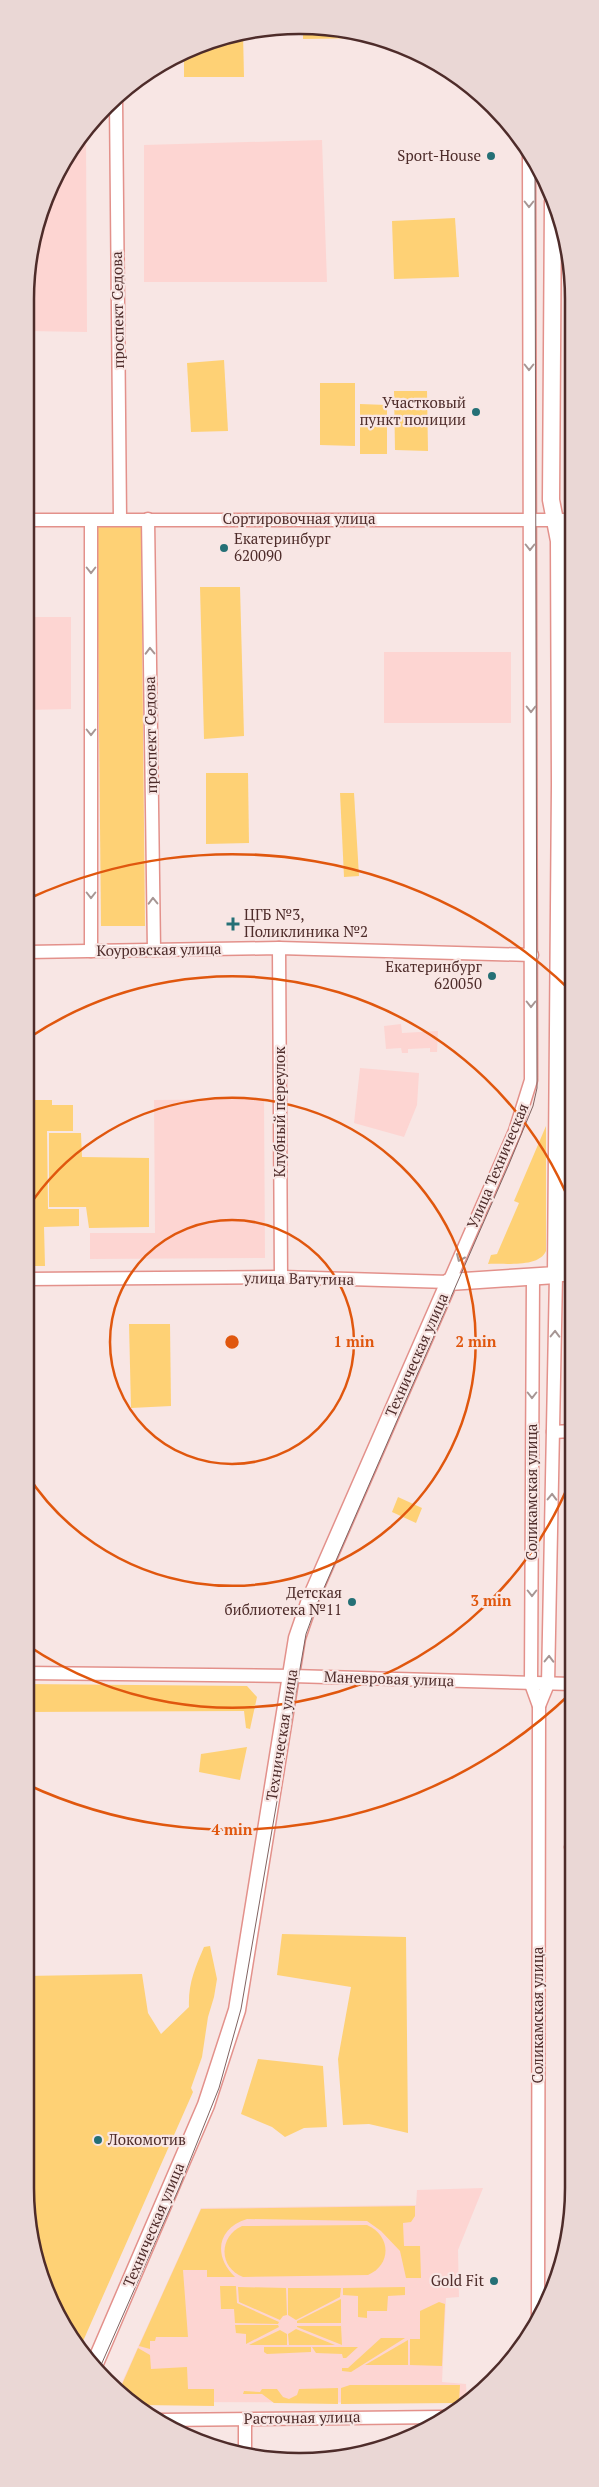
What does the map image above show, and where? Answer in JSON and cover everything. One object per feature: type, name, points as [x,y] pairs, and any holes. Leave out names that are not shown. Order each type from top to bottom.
[{"type":"main road","points":[[553,220],[551,500],[559,541],[564,1275]]},
{"type":"main road","name":"улица Ватутина","points":[[449,1282],[564,1275]]},
{"type":"main road","name":"Техническая улица","points":[[97,2359],[206,2105],[237,2010],[297,1638],[310,1600],[449,1282]]},
{"type":"street","name":"проспект Седова","points":[[116,108],[120,519]]},
{"type":"street","name":"Улица Техническая","points":[[449,1282],[525,1103],[531,1080],[529,166]]},
{"type":"street","name":"Сортировочная улица","points":[[34,520],[565,520]]},
{"type":"street","name":"проспект Седова","points":[[148,520],[154,950]]},
{"type":"street","points":[[91,521],[91,951]]},
{"type":"street","name":"Коуровская улица","points":[[34,952],[279,948],[532,956]]},
{"type":"street","name":"Клубный переулок","points":[[279,948],[281,1277]]},
{"type":"street","name":"Соликамская улица","points":[[539,1706],[548,1684],[553,1432],[564,1275]]},
{"type":"street","name":"улица Ватутина","points":[[34,1279],[281,1277],[449,1282]]},
{"type":"street","name":"Соликамская улица","points":[[533,1277],[531,1684],[539,1706],[538,2305]]},
{"type":"street","points":[[553,1432],[565,1432]]},
{"type":"street","name":"Маневровая улица","points":[[34,1673],[292,1676],[565,1684]]},
{"type":"street","name":"Расточная улица","points":[[171,2420],[433,2417]]},
{"type":"street","points":[[245,2419],[245,2447]]},
{"type":"shaded area","points":[[303,34],[347,38],[303,39]]},
{"type":"shaded area","points":[[243,40],[244,77],[184,77],[184,60],[214,48]]},
{"type":"shaded area","points":[[322,140],[327,282],[144,282],[144,145]]},
{"type":"shaded area","points":[[86,142],[87,332],[34,331],[34,282],[43,231],[61,182]]},
{"type":"shaded area","points":[[455,218],[459,277],[394,279],[392,221]]},
{"type":"shaded area","points":[[224,360],[228,431],[191,432],[187,363]]},
{"type":"shaded area","points":[[320,383],[355,383],[355,446],[320,445]]},
{"type":"shaded area","points":[[394,391],[427,391],[428,451],[395,450]]},
{"type":"shaded area","points":[[360,404],[387,405],[387,454],[360,454]]},
{"type":"shaded area","points":[[97,526],[141,526],[145,926],[101,926]]},
{"type":"shaded area","points":[[200,587],[240,587],[244,736],[204,739]]},
{"type":"shaded area","points":[[34,617],[71,617],[71,709],[34,710]]},
{"type":"shaded area","points":[[384,652],[511,652],[511,723],[384,723]]},
{"type":"shaded area","points":[[206,773],[248,773],[249,843],[206,844]]},
{"type":"shaded area","points":[[340,793],[354,793],[359,876],[344,877]]},
{"type":"shaded area","points":[[401,1024],[402,1033],[438,1031],[437,1052],[430,1052],[430,1048],[408,1049],[408,1053],[402,1053],[401,1048],[386,1049],[384,1026]]},
{"type":"shaded area","points":[[360,1068],[419,1073],[417,1105],[404,1137],[354,1123]]},
{"type":"shaded area","points":[[264,1099],[265,1258],[90,1259],[90,1233],[155,1233],[154,1100]]},
{"type":"shaded area","points":[[34,1100],[52,1100],[52,1105],[73,1105],[73,1131],[47,1131],[48,1209],[79,1209],[79,1226],[44,1227],[45,1266],[34,1266]]},
{"type":"shaded area","points":[[546,1126],[546,1251],[536,1260],[529,1262],[520,1264],[488,1264],[491,1255],[497,1254],[519,1203],[514,1201]]},
{"type":"shaded area","points":[[49,1133],[81,1133],[82,1157],[149,1158],[149,1227],[89,1228],[86,1207],[49,1207]]},
{"type":"shaded area","points":[[129,1324],[170,1324],[171,1406],[131,1408]]},
{"type":"shaded area","points":[[398,1497],[422,1508],[416,1523],[392,1512]]},
{"type":"shaded area","points":[[34,1684],[247,1686],[257,1697],[250,1729],[246,1728],[244,1711],[34,1712]]},
{"type":"shaded area","points":[[247,1747],[240,1780],[199,1772],[201,1754]]},
{"type":"shaded area","points":[[282,1934],[406,1937],[408,2133],[369,2124],[343,2125],[338,2059],[351,1987],[277,1975]]},
{"type":"shaded area","name":"Локомотив","points":[[210,1946],[217,1979],[208,2017],[202,2057],[191,2088],[193,2092],[83,2341],[69,2320],[54,2289],[43,2256],[36,2222],[34,2205],[34,1976],[142,1974],[148,2013],[161,2034],[189,2007],[191,1983],[204,1947]]},
{"type":"shaded area","points":[[258,2059],[323,2066],[327,2127],[304,2128],[285,2137],[272,2127],[241,2114]]},
{"type":"shaded area","points":[[483,2188],[458,2250],[459,2297],[446,2298],[442,2382],[466,2384],[467,2394],[454,2403],[144,2402],[121,2384],[201,2208],[416,2205],[417,2190]]},
{"type":"shaded area","points":[[415,2206],[415,2216],[411,2222],[403,2223],[404,2246],[420,2246],[421,2278],[406,2278],[400,2251],[381,2231],[367,2221],[247,2219],[229,2229],[224,2236],[222,2244],[223,2260],[235,2277],[207,2277],[207,2270],[183,2270],[188,2337],[156,2337],[155,2341],[150,2341],[150,2349],[139,2346],[201,2209]]},
{"type":"shaded area","points":[[367,2225],[381,2236],[386,2250],[381,2264],[368,2275],[243,2277],[229,2267],[224,2252],[229,2237],[242,2226]]},
{"type":"shaded area","points":[[220,2286],[236,2286],[237,2303],[279,2322],[278,2324],[235,2323],[234,2309],[221,2309]]},
{"type":"shaded area","points":[[238,2287],[286,2288],[287,2315],[283,2316],[280,2320],[239,2302]]},
{"type":"shaded area","points":[[405,2287],[405,2295],[388,2296],[387,2311],[367,2311],[367,2318],[358,2317],[358,2296],[343,2295],[343,2288]]},
{"type":"shaded area","points":[[288,2288],[341,2288],[340,2297],[296,2320],[288,2315]]},
{"type":"shaded area","points":[[341,2299],[341,2323],[297,2323],[297,2321]]},
{"type":"shaded area","points":[[439,2302],[445,2304],[442,2366],[410,2365],[410,2339],[420,2339],[420,2311]]},
{"type":"shaded area","points":[[235,2325],[278,2325],[279,2327],[246,2344],[246,2334],[236,2333]]},
{"type":"shaded area","points":[[341,2326],[342,2345],[297,2327]]},
{"type":"shaded area","points":[[296,2329],[335,2345],[289,2345],[288,2334]]},
{"type":"shaded area","points":[[280,2330],[287,2334],[287,2345],[249,2345]]},
{"type":"shaded area","points":[[381,2338],[405,2338],[351,2372],[342,2371],[342,2368],[348,2368]]},
{"type":"shaded area","points":[[408,2340],[408,2365],[365,2365]]},
{"type":"shaded area","points":[[264,2347],[311,2347],[311,2352],[267,2354],[264,2352]]},
{"type":"shaded area","points":[[312,2347],[358,2347],[346,2358],[343,2358],[342,2354],[316,2353]]},
{"type":"shaded area","points":[[138,2348],[150,2355],[151,2369],[187,2367],[188,2389],[214,2389],[214,2406],[148,2405],[122,2385]]},
{"type":"shaded area","points":[[350,2385],[460,2385],[459,2399],[454,2403],[341,2404],[341,2388]]},
{"type":"shaded area","points":[[338,2388],[338,2404],[274,2403],[262,2394],[243,2394],[244,2391],[260,2392],[262,2389],[277,2389],[283,2397],[289,2399],[297,2395],[299,2389]]},
{"type":"tram line","points":[[101,2364],[179,2188],[219,2088],[241,2009],[306,1634],[317,1604],[509,1164],[533,1106],[537,1088],[535,176]]},
{"type":"place","name":"Sport-House","points":[[491,156]]},
{"type":"place","name":"Участковый пункт полиции","points":[[476,412]]},
{"type":"place","name":"Екатеринбург 620090","points":[[224,548]]},
{"type":"place","name":"ЦГБ №3, Поликлиника №2","points":[[233,924]]},
{"type":"place","name":"Екатеринбург 620050","points":[[492,976]]},
{"type":"place","name":"Детская библиотека №11","points":[[352,1602]]},
{"type":"place","name":"Локомотив","points":[[98,2140]]},
{"type":"place","name":"Gold Fit","points":[[494,2281]]}]
